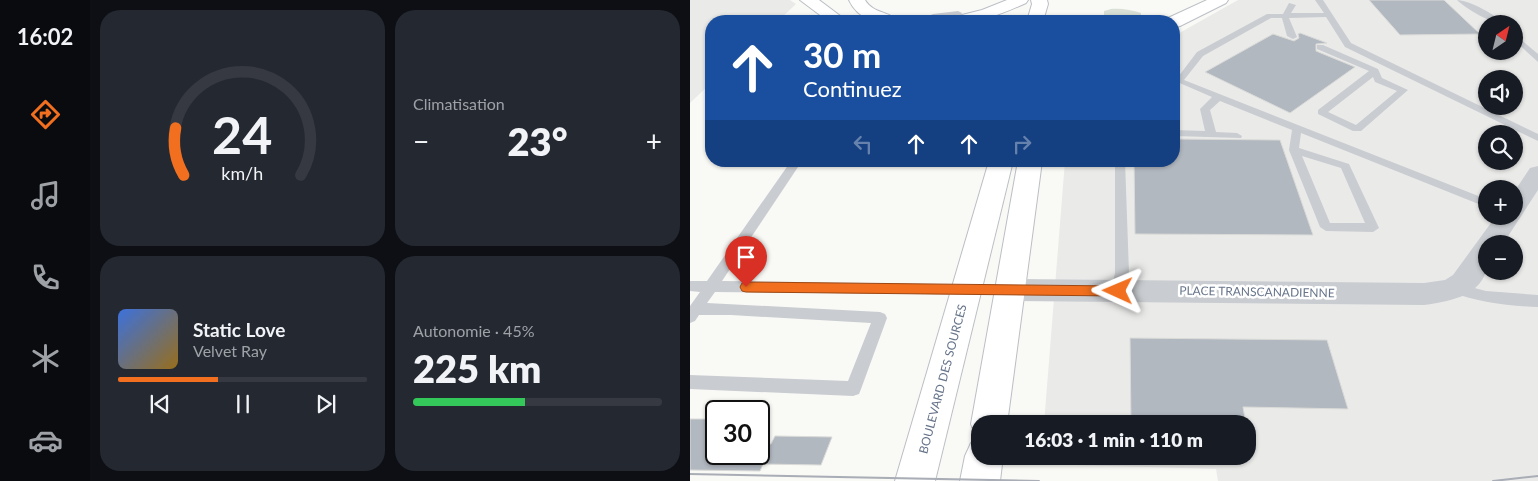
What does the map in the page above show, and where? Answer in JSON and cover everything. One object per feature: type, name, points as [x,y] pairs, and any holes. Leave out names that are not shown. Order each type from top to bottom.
[{"type":"main road","points":[[808,0],[830,15]]},
{"type":"main road","points":[[857,0],[862,9],[873,15]]},
{"type":"main road","points":[[978,15],[988,14],[1020,0]]},
{"type":"main road","points":[[1037,15],[1040,4],[1039,0]]},
{"type":"main road","points":[[1180,19],[1220,0]]},
{"type":"main road","name":"BOULEVARD DES SOURCES","points":[[915,481],[999,167]]},
{"type":"main road","points":[[990,415],[1008,290],[1029,167]]},
{"type":"main road","points":[[980,481],[983,465]]},
{"type":"street","points":[[1523,196],[1538,173]]},
{"type":"street","points":[[1456,288],[1466,280],[1478,262]]},
{"type":"street","name":"PLACE TRANSCANADIENNE","points":[[1008,290],[1424,294],[1456,288]]},
{"type":"lane","points":[[1319,0],[1348,45],[1538,138]]},
{"type":"lane","points":[[1461,0],[1469,7],[1488,15]]},
{"type":"lane","points":[[1292,5],[1285,17],[1293,37]]},
{"type":"lane","points":[[1180,80],[1200,54],[1270,16],[1328,15]]},
{"type":"lane","points":[[1332,52],[1348,45]]},
{"type":"lane","points":[[1523,45],[1538,59]]},
{"type":"lane","points":[[1320,47],[1375,71],[1378,80],[1403,90],[1357,129],[1321,112],[1375,71]]},
{"type":"lane","points":[[1180,81],[1478,201]]},
{"type":"lane","points":[[1211,134],[1206,110],[1218,97]]},
{"type":"lane","points":[[1294,150],[1345,166],[1374,228],[1326,227],[1294,150],[1297,128]]},
{"type":"lane","points":[[1180,133],[1237,136]]},
{"type":"lane","points":[[693,313],[793,167]]},
{"type":"lane","points":[[1118,291],[1122,272],[1120,167]]},
{"type":"lane","points":[[690,286],[1008,290]]},
{"type":"lane","points":[[1456,288],[1482,297],[1502,300],[1538,300]]},
{"type":"lane","points":[[690,382],[853,389],[880,318],[731,309],[693,313]]},
{"type":"shaded area","points":[[690,0],[790,0],[796,4],[784,15],[705,15],[705,89],[690,103]]},
{"type":"shaded area","points":[[1238,0],[1538,0],[1538,481],[1218,481],[1216,469],[1075,465],[1256,465],[1256,415],[1045,415],[1065,167],[1180,167],[1180,33]]},
{"type":"shaded area","points":[[1123,9],[1141,13],[1141,15],[1104,15],[1104,11]]},
{"type":"building","points":[[1369,0],[1444,0],[1478,32],[1478,34],[1400,35]]},
{"type":"building","points":[[1300,33],[1327,43],[1316,44],[1316,51],[1355,67],[1290,113],[1205,72],[1273,34],[1294,41],[1299,38],[1298,34]]},
{"type":"building","points":[[1180,139],[1280,140],[1313,235],[1135,234],[1134,167],[1180,167]]},
{"type":"building","points":[[1130,338],[1327,340],[1348,409],[1243,407],[1244,415],[1131,415]]},
{"type":"building","points":[[690,419],[705,419],[705,465],[763,465],[760,471],[690,470]]},
{"type":"building","points":[[775,436],[832,437],[821,465],[770,464],[770,444]]},
{"type":"tram line","points":[[690,474],[1039,481]]},
{"type":"tram line","points":[[1493,481],[1538,476]]},
{"type":"route","points":[[746,287],[1118,291]]}]
